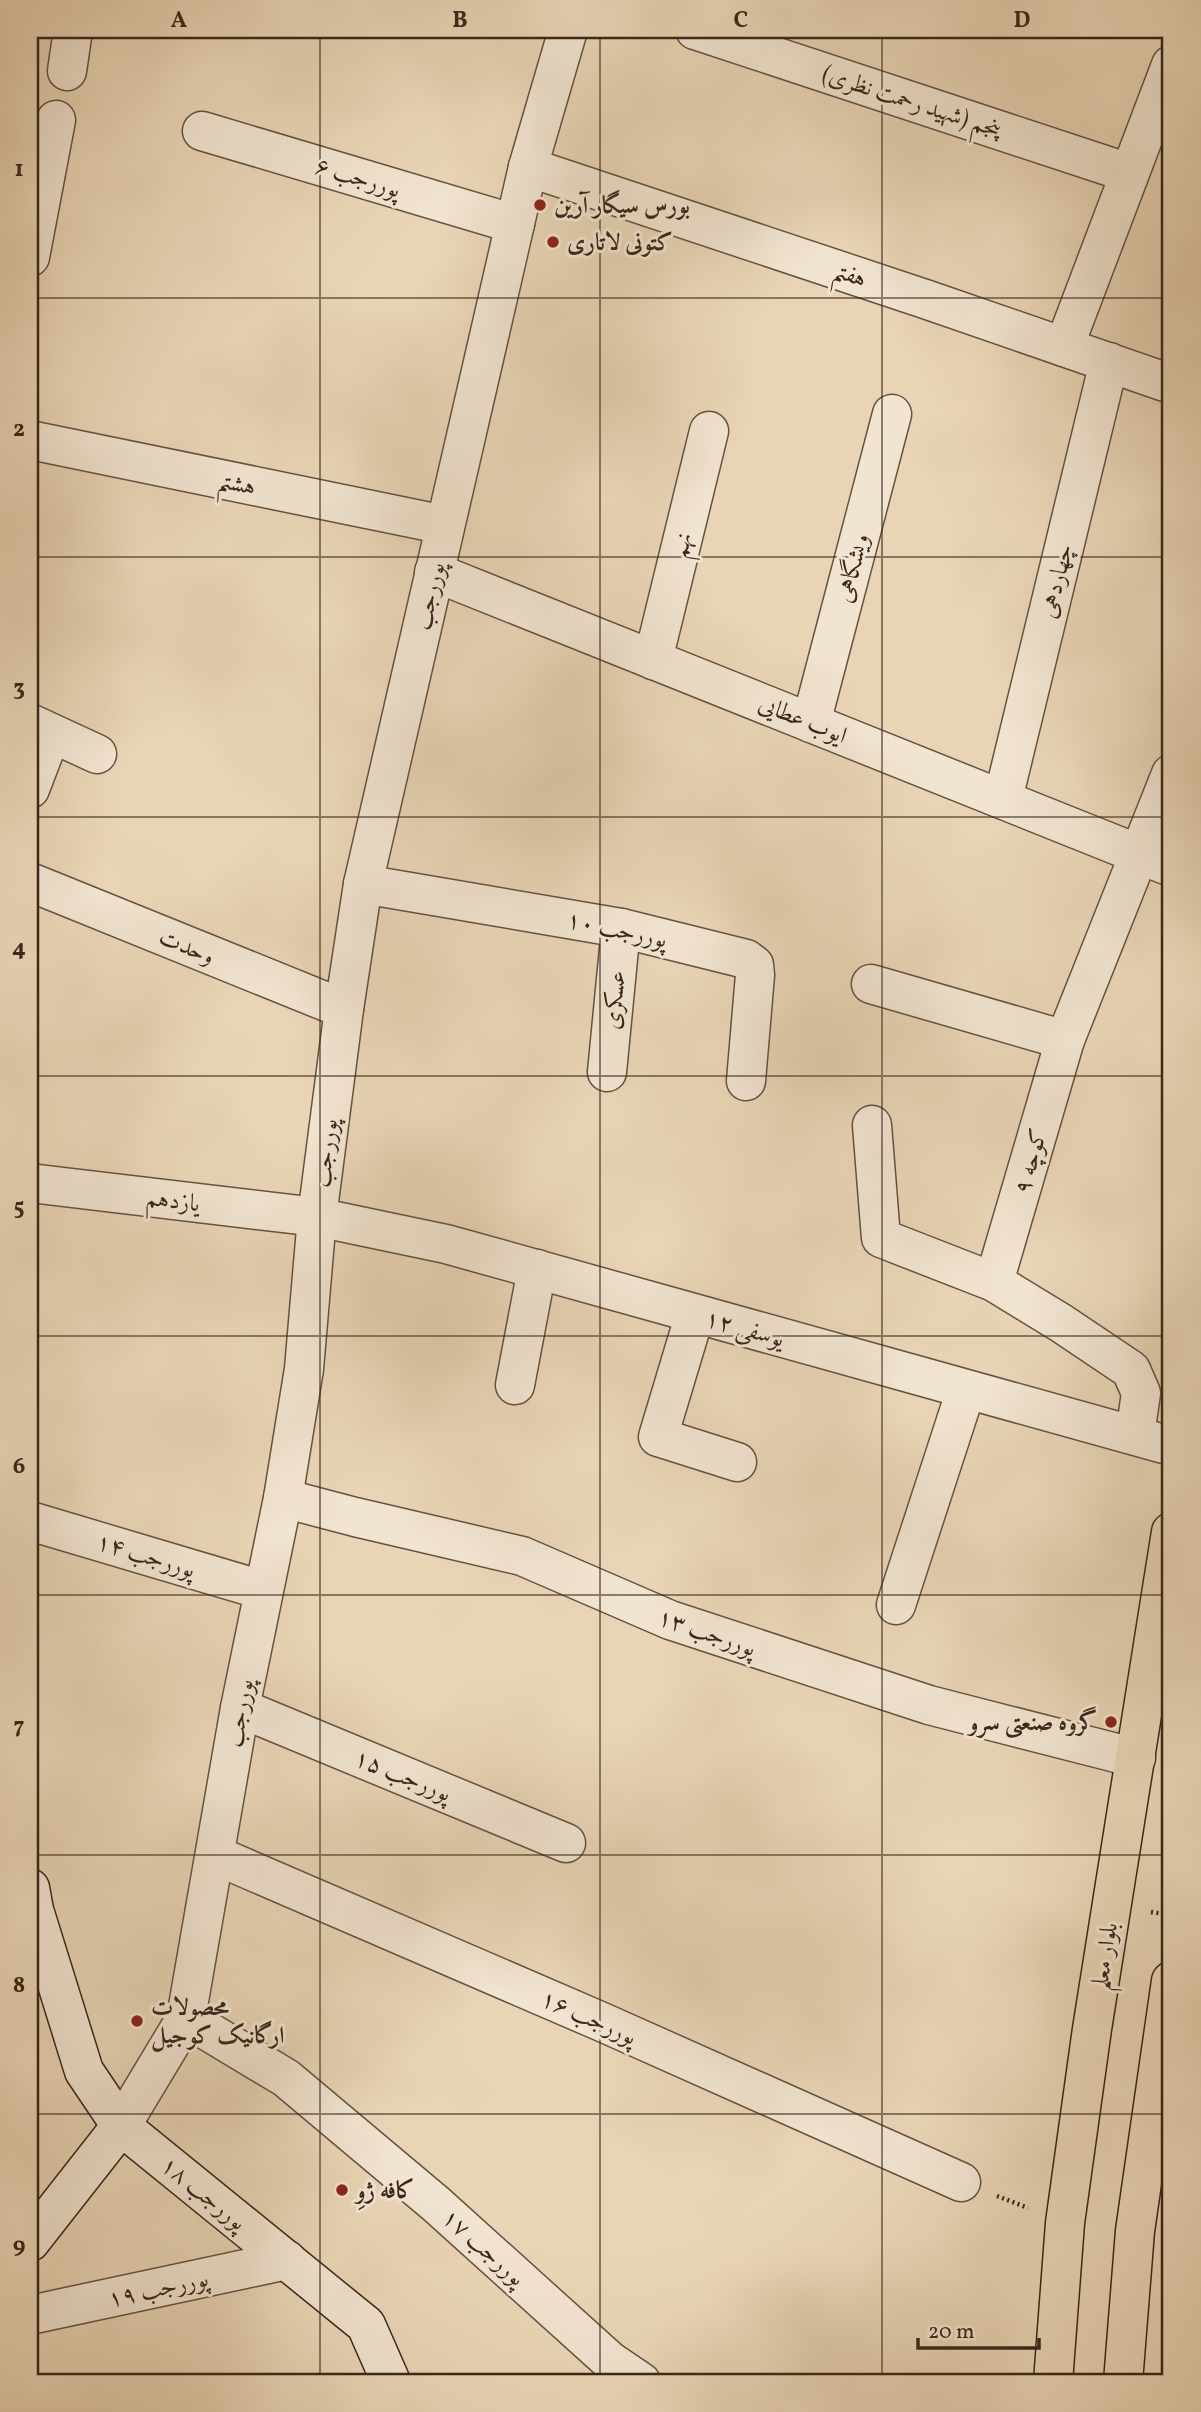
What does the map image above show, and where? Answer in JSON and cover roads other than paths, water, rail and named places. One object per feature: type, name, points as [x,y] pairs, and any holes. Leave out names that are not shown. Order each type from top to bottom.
[{"type":"main road","name":"بلوار معلم","points":[[1053,2382],[1065,2223],[1092,2029],[1171,1532]]},
{"type":"main road","points":[[1124,2382],[1135,2231],[1167,2041],[1171,1981]]},
{"type":"street","points":[[67,71],[73,30]]},
{"type":"street","name":"پوررجب","points":[[30,2242],[121,2126],[186,2018],[240,1708],[283,1497],[303,1369],[317,1217],[363,884],[528,167],[568,30]]},
{"type":"street","name":"پنجم (شهید رحمت نظری)","points":[[695,30],[1129,173]]},
{"type":"street","points":[[1065,347],[1171,65]]},
{"type":"street","points":[[30,257],[56,120]]},
{"type":"street","name":"پوررجب ۶","points":[[202,131],[515,224]]},
{"type":"street","name":"هفتم","points":[[528,167],[1171,384]]},
{"type":"street","name":"چهاردهی","points":[[1003,799],[1109,362]]},
{"type":"street","name":"ویشگاهی","points":[[811,723],[892,414]]},
{"type":"street","name":"نهم","points":[[653,660],[709,431]]},
{"type":"street","name":"هشتم","points":[[30,440],[445,525]]},
{"type":"street","name":"ایوب عطایی","points":[[435,572],[1156,860]]},
{"type":"street","points":[[30,789],[41,728],[97,754]]},
{"type":"street","name":"کوچه ۹","points":[[994,1282],[1065,1040],[1156,860],[1171,774]]},
{"type":"street","name":"وحدت","points":[[30,882],[344,1009]]},
{"type":"street","name":"پوررجب ۱۰","points":[[363,884],[621,928],[746,959],[754,965],[755,975],[747,1081]]},
{"type":"street","name":"عسکری","points":[[607,1072],[621,928]]},
{"type":"street","points":[[871,984],[1065,1040]]},
{"type":"street","points":[[872,1125],[881,1238],[994,1282],[1061,1322],[1131,1370],[1141,1393],[1135,1435]]},
{"type":"street","name":"یازدهم","points":[[30,1183],[317,1217]]},
{"type":"street","name":"یوسفی ۱۲","points":[[317,1217],[446,1244],[1171,1446]]},
{"type":"street","points":[[514,1385],[537,1269]]},
{"type":"street","points":[[695,1314],[658,1437],[737,1462]]},
{"type":"street","points":[[896,1605],[967,1391]]},
{"type":"street","name":"پوررجب ۱۳","points":[[283,1497],[355,1517],[522,1556],[670,1620],[903,1697],[1136,1758]]},
{"type":"street","name":"پوررجب ۱۴","points":[[30,1521],[262,1590]]},
{"type":"street","name":"پوررجب ۱۵","points":[[240,1708],[566,1843]]},
{"type":"street","name":"پوررجب ۱۶","points":[[215,1855],[602,2022],[961,2182]]},
{"type":"street","name":"پوررجب ۱۸","points":[[31,1903],[84,2071],[121,2126],[366,2325],[391,2382]]},
{"type":"street","name":"پوررجب ۱۷","points":[[186,2018],[286,2078],[436,2204],[610,2361],[641,2382]]},
{"type":"street","name":"پوررجب ۱۹","points":[[30,2315],[287,2260]]},
{"type":"place","name":"بورس سیگار آرین","points":[[540,205]]},
{"type":"place","name":"کتونی لاتاری","points":[[553,242]]},
{"type":"place","name":"گروه صنعتی سرو","points":[[1111,1722]]},
{"type":"place","name":"محصولات ارگانیک کوجیل","points":[[137,2021]]},
{"type":"place","name":"کافه ژوِ","points":[[342,2190]]}]
